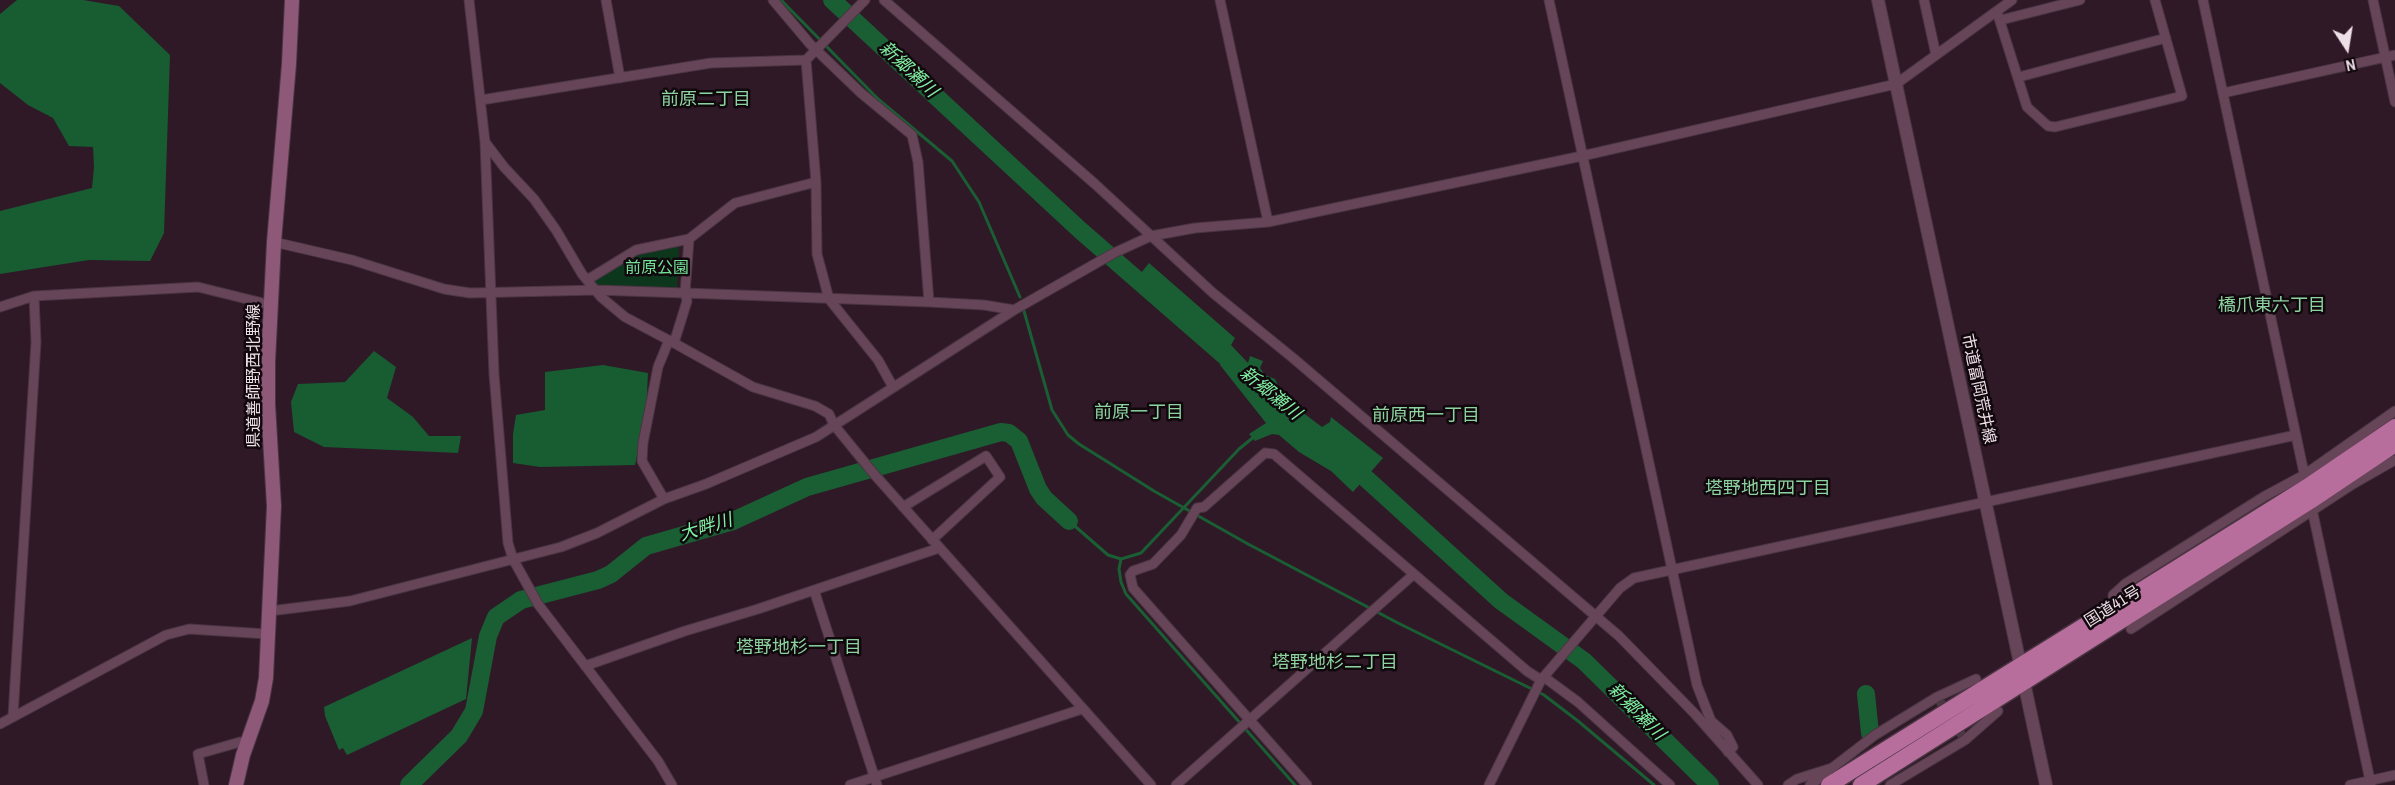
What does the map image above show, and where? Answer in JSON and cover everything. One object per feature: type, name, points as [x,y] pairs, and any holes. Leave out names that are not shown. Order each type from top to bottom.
[{"type":"highway","name":"国道41号","points":[[1830,777],[2022,674],[2308,494],[2395,427]]},
{"type":"highway","name":"国道41号","points":[[1861,785],[2022,674],[2114,606],[2395,444]]},
{"type":"main road","name":"県道善師野西北野線","points":[[236,785],[262,701],[266,678],[274,506],[268,404],[271,305],[292,0]]},
{"type":"street","points":[[469,0],[485,142],[490,292],[508,543],[513,559],[538,604],[658,761],[672,785]]},
{"type":"street","points":[[606,0],[620,78]]},
{"type":"street","points":[[773,0],[816,49],[861,93],[912,135],[918,162],[929,302]]},
{"type":"street","points":[[865,0],[807,60],[816,182],[817,254],[829,298],[878,360],[893,387]]},
{"type":"street","points":[[884,0],[1095,184],[1213,292],[1619,636],[1695,714],[1758,785]]},
{"type":"street","points":[[1220,0],[1268,222]]},
{"type":"street","points":[[1549,0],[1697,685],[1711,721],[1727,735],[1733,747],[1728,752]]},
{"type":"street","name":"市道富岡荒井線","points":[[1878,0],[2046,785]]},
{"type":"street","points":[[1924,0],[1936,55]]},
{"type":"street","points":[[270,611],[350,601],[561,547],[597,533],[664,499],[706,484],[816,437],[1014,310],[1082,271],[1151,236],[1195,228],[1268,222],[1582,156],[1896,84],[1936,55],[1999,16],[2012,0]]},
{"type":"street","points":[[1999,16],[2080,0]]},
{"type":"street","points":[[1999,16],[2027,107],[2048,126],[2055,127],[2182,96],[2156,0]]},
{"type":"street","points":[[2203,0],[2371,783]]},
{"type":"street","points":[[2373,0],[2390,56],[2395,102]]},
{"type":"street","points":[[2019,77],[2166,38]]},
{"type":"street","points":[[2223,93],[2390,56]]},
{"type":"street","points":[[481,100],[711,63],[807,60]]},
{"type":"street","points":[[485,142],[504,167],[534,199],[587,280],[601,297],[625,317],[753,387],[822,409],[829,414],[834,425],[873,474],[1151,785]]},
{"type":"street","points":[[587,280],[636,250],[689,238],[735,203],[816,182]]},
{"type":"street","points":[[664,499],[642,461],[643,443],[658,367],[672,342],[687,301],[685,293],[689,238]]},
{"type":"street","points":[[274,242],[340,257],[444,289],[470,293],[596,290],[929,302],[984,305],[1014,310]]},
{"type":"street","points":[[0,307],[33,296],[198,287],[271,305]]},
{"type":"street","points":[[13,716],[36,342],[33,296]]},
{"type":"street","points":[[2131,629],[2308,494],[2395,411]]},
{"type":"street","points":[[1488,785],[1541,681],[1620,588],[1634,578],[2296,435]]},
{"type":"street","points":[[1307,785],[1133,588],[1130,575],[1132,571],[1153,564],[1181,535],[1197,508],[1204,507],[1265,453],[1274,454],[1527,671],[1578,702],[1670,785]]},
{"type":"street","points":[[903,507],[986,456],[1000,477],[932,540]]},
{"type":"street","points":[[2308,494],[2395,460]]},
{"type":"street","points":[[585,666],[939,548]]},
{"type":"street","points":[[1176,785],[1414,574]]},
{"type":"street","points":[[814,590],[876,781]]},
{"type":"street","points":[[0,724],[166,635],[189,629],[267,634]]},
{"type":"street","points":[[1810,785],[1830,777],[1875,735],[1928,702],[1976,679]]},
{"type":"street","points":[[850,785],[876,781],[1082,710]]},
{"type":"street","points":[[1890,785],[1965,740],[1998,711]]},
{"type":"street","points":[[204,785],[198,754],[240,741],[248,742]]},
{"type":"street","points":[[2350,785],[2371,783],[2395,775]]},
{"type":"street","points":[[1788,785],[1797,779],[1830,777]]},
{"type":"green space","name":"前原公園","points":[[679,244],[677,290],[598,288],[593,281],[641,252]]},
{"type":"shaded area","points":[[17,0],[83,0],[119,6],[170,55],[164,233],[150,261],[89,260],[0,274],[0,211],[92,188],[94,167],[93,147],[69,146],[53,118],[28,105],[0,83],[0,14]]},
{"type":"shaded area","points":[[374,351],[396,367],[387,398],[413,417],[429,436],[461,436],[458,453],[324,447],[294,432],[291,402],[298,384],[345,382]]},
{"type":"shaded area","points":[[603,365],[648,373],[646,414],[635,465],[540,467],[513,463],[513,434],[516,415],[545,410],[545,372]]},
{"type":"water","points":[[1149,263],[1235,338],[1231,345],[1248,363],[1250,356],[1263,361],[1260,368],[1265,375],[1275,379],[1282,394],[1294,406],[1322,427],[1330,422],[1331,417],[1383,458],[1353,492],[1331,471],[1299,452],[1279,435],[1272,434],[1255,441],[1249,434],[1266,423],[1220,365],[1224,351],[1198,326],[1178,311],[1141,273]]},
{"type":"water","points":[[472,638],[466,699],[347,755],[343,748],[339,750],[325,716],[324,707]]},
{"type":"waterway","points":[[781,0],[878,99],[952,161],[979,202],[1020,297]]},
{"type":"waterway","name":"新郷瀬川","points":[[832,0],[1080,230],[1242,371]]},
{"type":"waterway","points":[[1024,311],[1052,410],[1068,435],[1079,444],[1154,491],[1248,544],[1398,623],[1544,695],[1654,785]]},
{"type":"waterway","name":"大畔川","points":[[409,785],[459,736],[474,711],[488,636],[496,617],[521,600],[598,580],[611,574],[646,546],[733,521],[807,487],[1001,432],[1009,433],[1019,441],[1038,489],[1044,498],[1069,521]]},
{"type":"waterway","points":[[1069,521],[1108,555],[1121,559],[1141,553],[1239,449],[1255,436]]},
{"type":"waterway","name":"新郷瀬川","points":[[1349,463],[1501,601],[1584,661],[1710,785]]},
{"type":"waterway","points":[[1121,559],[1119,569],[1126,594],[1295,785]]},
{"type":"waterway","points":[[1866,694],[1870,733]]},
{"type":"tunnel","points":[[1937,697],[1965,740]]},
{"type":"district","name":"前原二丁目","points":[[706,100]]},
{"type":"district","name":"橋爪東六丁目","points":[[2272,306]]},
{"type":"district","name":"前原一丁目","points":[[1139,413]]},
{"type":"district","name":"前原西一丁目","points":[[1426,416]]},
{"type":"district","name":"塔野地西四丁目","points":[[1768,489]]},
{"type":"district","name":"塔野地杉一丁目","points":[[799,648]]},
{"type":"district","name":"塔野地杉二丁目","points":[[1335,663]]}]
